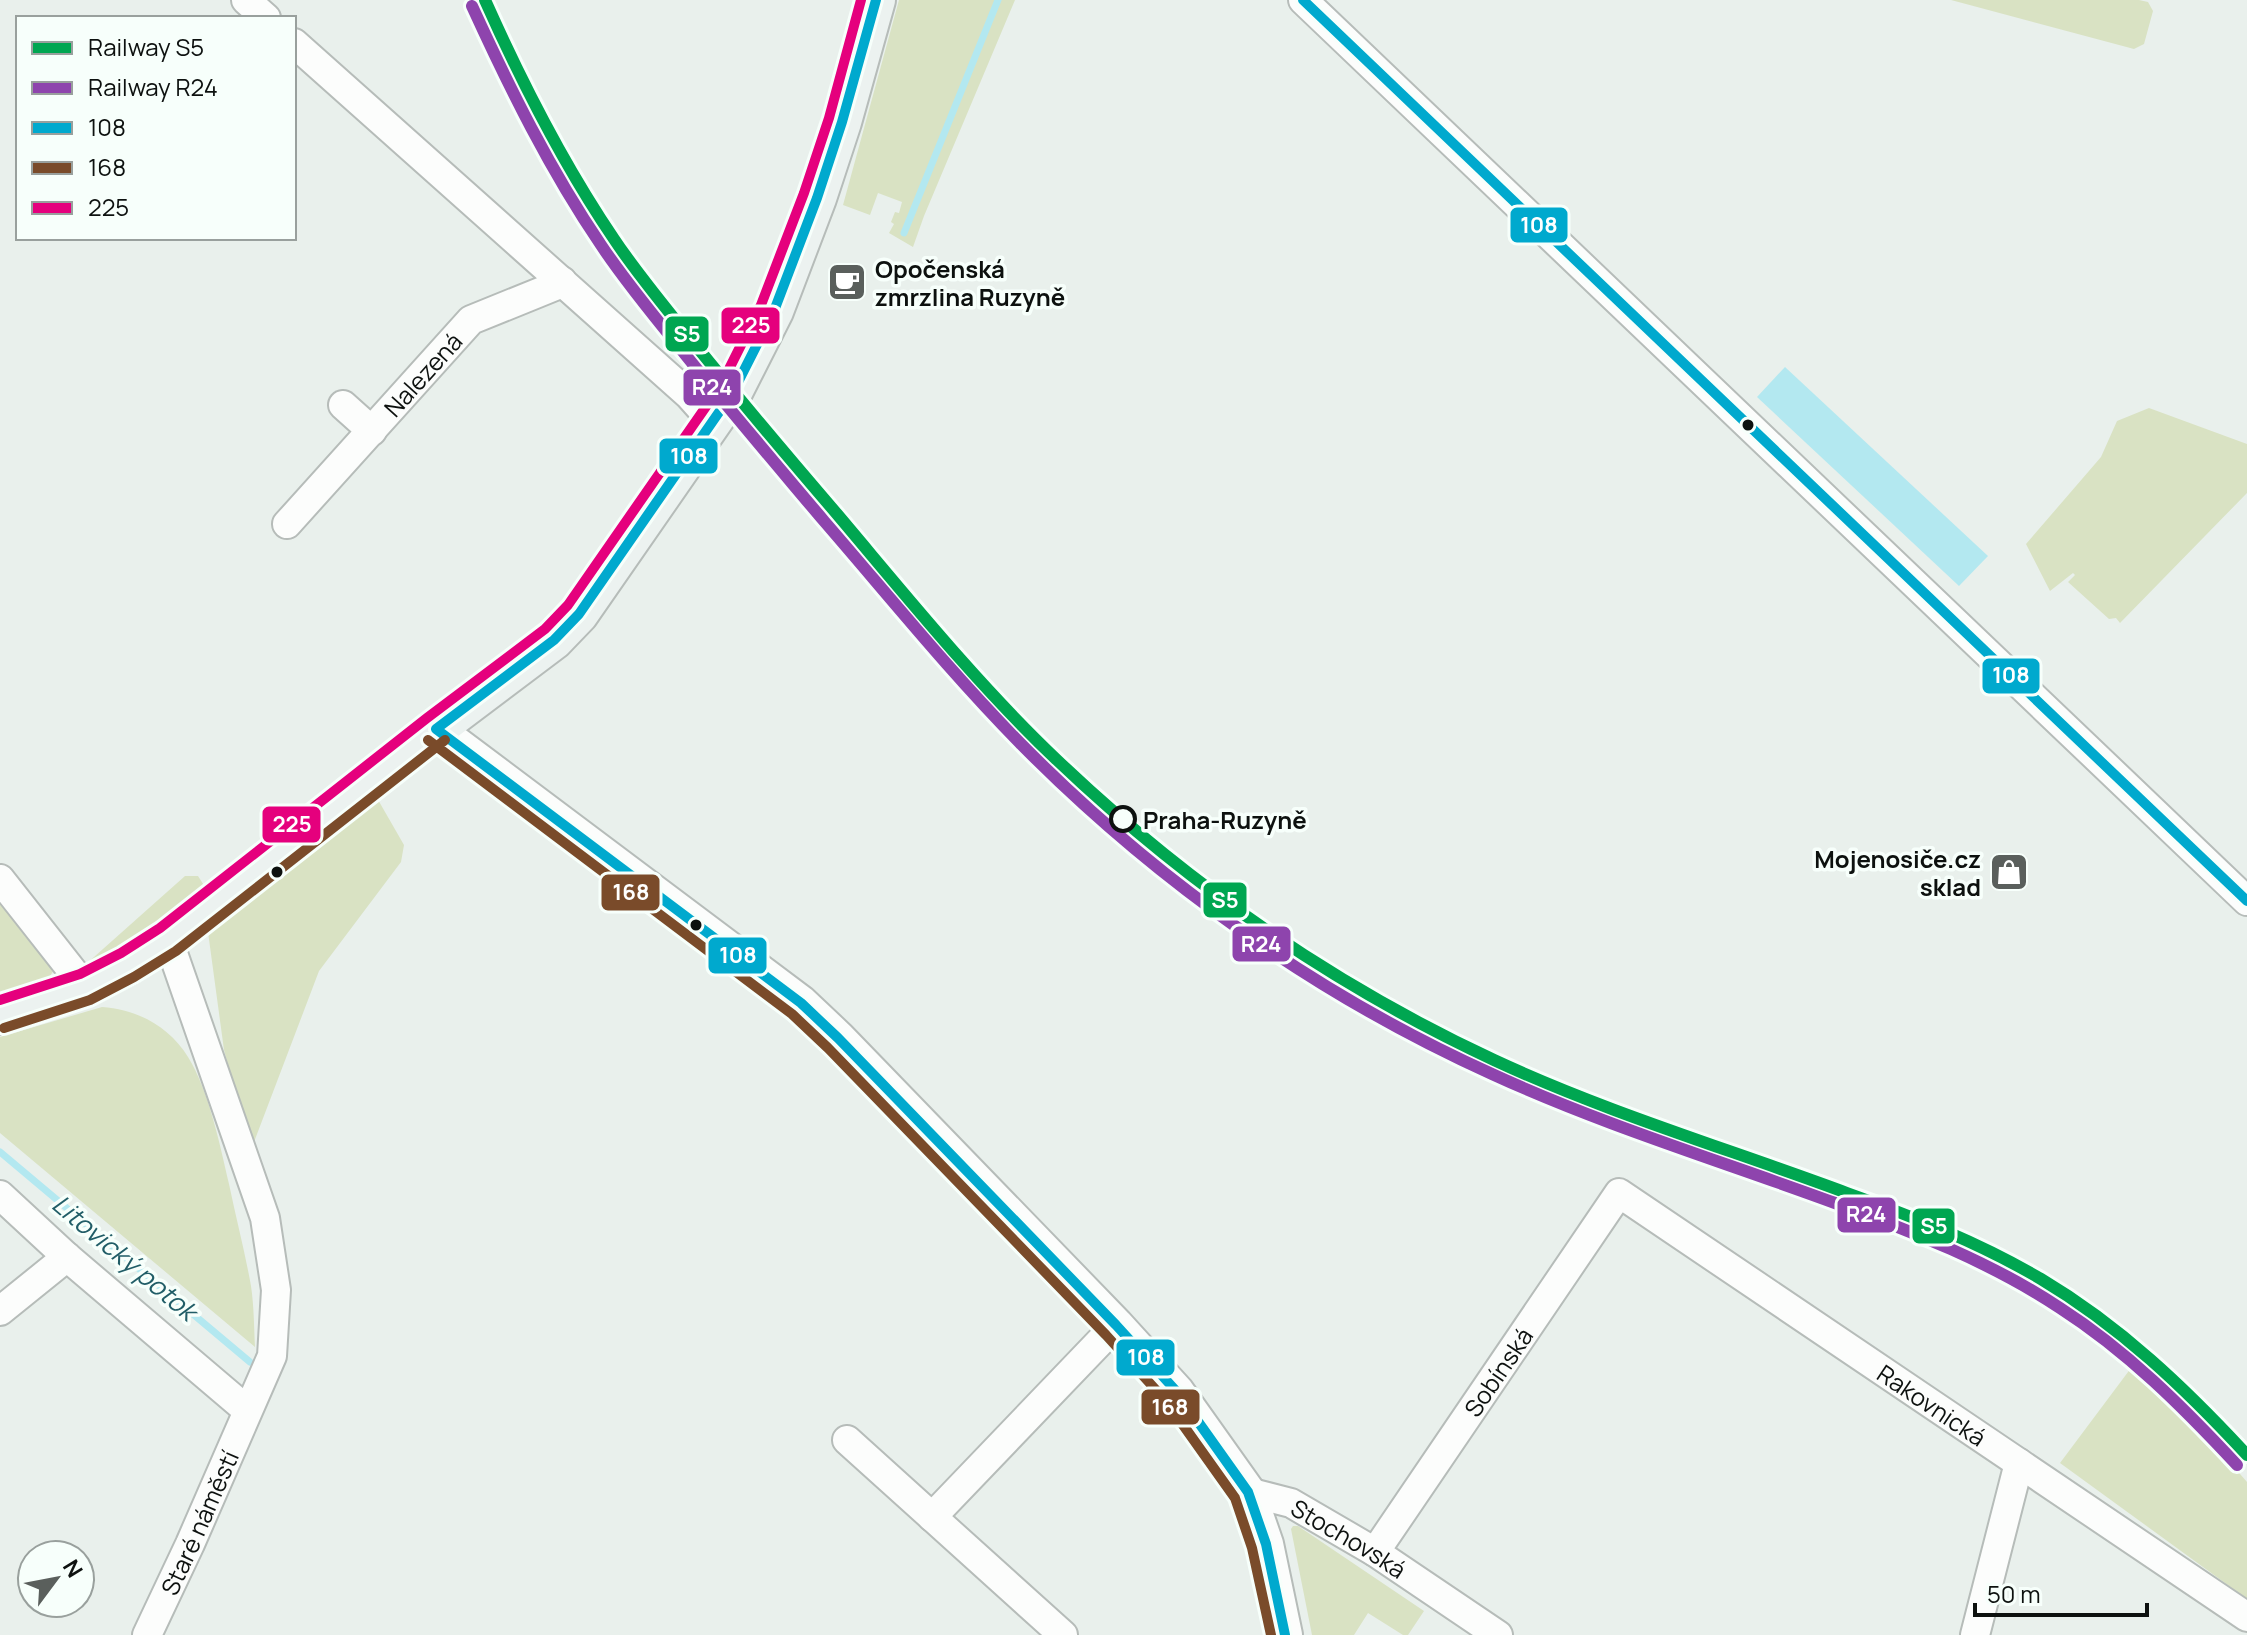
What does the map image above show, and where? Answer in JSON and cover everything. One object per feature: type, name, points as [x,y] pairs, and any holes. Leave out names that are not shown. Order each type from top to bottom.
[{"type":"main road","points":[[0,1015],[85,987],[128,965],[168,939],[568,627],[733,392],[774,311],[842,122],[876,0]]},
{"type":"street","points":[[246,0],[264,16]]},
{"type":"street","points":[[1303,0],[2247,901]]},
{"type":"street","points":[[296,45],[689,395],[713,422]]},
{"type":"street","name":"Nalezená","points":[[287,524],[471,320],[562,281]]},
{"type":"street","name":"Nalezená","points":[[343,405],[372,431]]},
{"type":"street","points":[[436,729],[801,1003],[1116,1325],[1177,1392],[1248,1492],[1266,1544],[1285,1635]]},
{"type":"street","points":[[0,879],[85,987]]},
{"type":"street","name":"Staré náměstí","points":[[147,1635],[272,1356],[276,1290],[265,1218],[168,939]]},
{"type":"street","name":"Rakovnická","points":[[1619,1193],[2247,1617]]},
{"type":"street","name":"Sobínská","points":[[1375,1552],[1619,1193]]},
{"type":"street","points":[[0,1195],[67,1257],[247,1410]]},
{"type":"street","points":[[0,1311],[67,1257]]},
{"type":"street","points":[[932,1517],[1116,1325]]},
{"type":"street","points":[[847,1440],[1063,1635]]},
{"type":"street","points":[[1975,1635],[2019,1463]]},
{"type":"street","name":"Stochovská","points":[[1248,1492],[1291,1503],[1375,1552],[1498,1635]]},
{"type":"green space","points":[[899,0],[1015,0],[913,247],[889,233],[895,212],[899,213],[902,202],[878,193],[870,215],[843,205]]},
{"type":"green space","points":[[1951,0],[2139,0],[2148,2],[2153,11],[2144,44],[2134,49]]},
{"type":"green space","points":[[2149,408],[2247,444],[2247,493],[2120,623],[2116,618],[2109,619],[2068,582],[2075,575],[2073,573],[2050,591],[2026,544],[2101,457],[2117,421]]},
{"type":"green space","points":[[377,798],[404,845],[401,862],[319,971],[251,1150],[224,1050],[208,932]]},
{"type":"green space","points":[[185,876],[198,876],[207,890],[100,966],[85,965]]},
{"type":"green space","points":[[0,896],[54,970],[50,976],[0,993]]},
{"type":"green space","points":[[102,1007],[127,1011],[151,1021],[180,1046],[195,1071],[218,1136],[246,1260],[252,1294],[255,1347],[0,1133],[0,1037]]},
{"type":"green space","points":[[2131,1368],[2179,1406],[2247,1482],[2247,1599],[2060,1463]]},
{"type":"green space","points":[[1298,1526],[1424,1611],[1408,1635],[1403,1635],[1368,1613],[1354,1635],[1312,1635],[1291,1529]]},
{"type":"water","points":[[1785,367],[1988,556],[1959,586],[1757,397]]},
{"type":"waterway","points":[[904,233],[998,0]]},
{"type":"waterway","name":"Litovický potok","points":[[0,1152],[250,1362]]},
{"type":"rail line","name":"S5","points":[[485,0],[561,152],[595,211],[652,291],[971,671],[1057,760],[1157,848],[1263,928],[1376,999],[1434,1031],[1537,1079],[1897,1212],[2018,1266],[2070,1297],[2125,1338],[2175,1382],[2247,1455]]},
{"type":"rail line","name":"R24","points":[[472,6],[548,158],[582,217],[639,298],[770,457],[969,689],[1020,743],[1126,841],[1183,887],[1301,971],[1427,1043],[1576,1110],[1893,1225],[1951,1249],[2034,1291],[2131,1361],[2237,1465]]},
{"type":"transit line","name":"225","points":[[0,1000],[80,974],[160,928],[545,629],[568,605],[721,385],[761,305],[829,118],[861,0]]},
{"type":"transit line","name":"108","points":[[436,729],[554,640],[579,614],[733,392],[774,311],[817,198],[876,0]]},
{"type":"transit line","name":"108","points":[[1303,0],[2247,901]]},
{"type":"transit line","name":"108","points":[[436,729],[801,1003],[1116,1325],[1177,1392],[1248,1492],[1266,1544],[1285,1635]]},
{"type":"transit line","name":"168","points":[[428,740],[792,1014],[1106,1335],[1166,1401],[1235,1498],[1252,1548],[1271,1635]]},
{"type":"transit line","name":"168","points":[[4,1028],[90,1000],[176,951],[445,740]]},
{"type":"place","name":"Opočenská zmrzlina Ruzyně","points":[[847,282]]},
{"type":"place","name":"Praha-Ruzyně","points":[[1123,819]]},
{"type":"place","name":"Mojenosiče.cz sklad","points":[[2009,872]]}]
